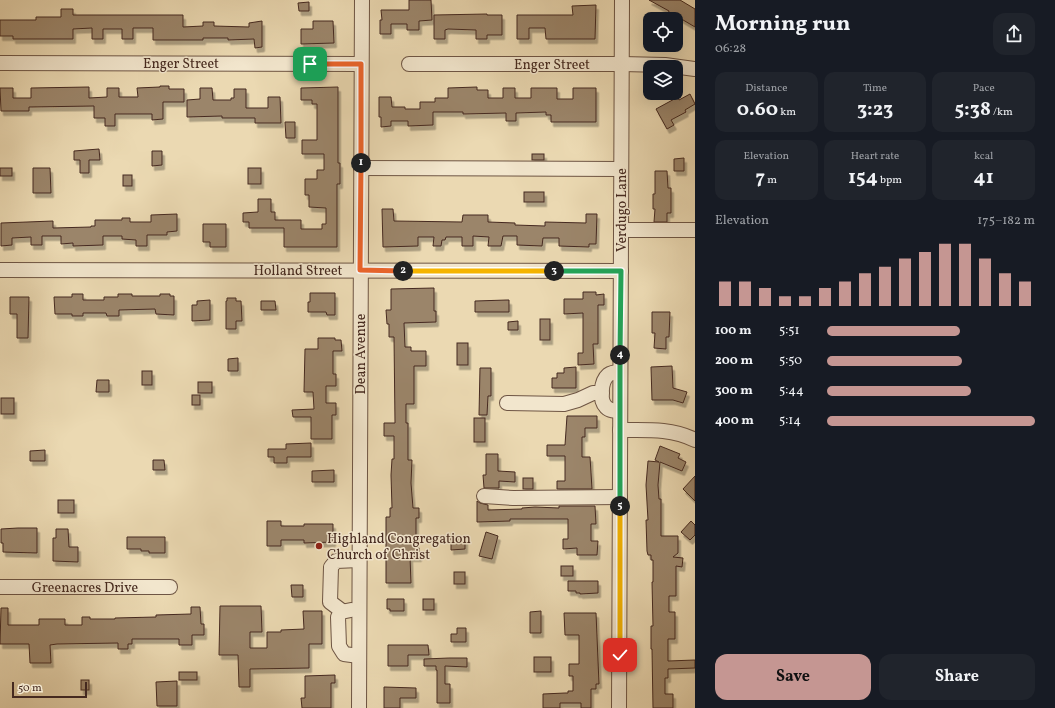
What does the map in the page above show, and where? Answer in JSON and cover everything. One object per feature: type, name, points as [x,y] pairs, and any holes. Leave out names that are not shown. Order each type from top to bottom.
[{"type":"street","name":"Dean Avenue","points":[[359,708],[362,0]]},
{"type":"street","name":"Verdugo Lane","points":[[620,708],[622,0]]},
{"type":"street","name":"Enger Street","points":[[0,63],[361,64]]},
{"type":"street","name":"Enger Street","points":[[409,64],[622,64],[665,65],[695,69]]},
{"type":"street","points":[[361,168],[621,169]]},
{"type":"street","points":[[621,230],[695,230]]},
{"type":"street","name":"Holland Street","points":[[0,270],[621,271]]},
{"type":"street","points":[[620,372],[613,372],[608,375],[604,382],[602,393],[602,402],[605,407],[610,410],[620,411]]},
{"type":"street","points":[[507,403],[564,404],[578,400],[592,393],[602,393]]},
{"type":"street","points":[[620,430],[659,430],[678,433],[695,440]]},
{"type":"street","points":[[484,496],[513,498],[620,497]]},
{"type":"street","points":[[359,560],[336,562],[331,568],[330,602],[342,611],[359,611]]},
{"type":"street","name":"Greenacres Drive","points":[[0,587],[170,586]]},
{"type":"street","points":[[342,611],[338,617],[339,646],[344,654],[359,656]]},
{"type":"building","points":[[409,0],[431,0],[432,20],[419,21],[419,30],[407,30],[407,24],[391,24],[391,34],[380,34],[380,20],[382,20],[381,10],[409,10]]},
{"type":"building","points":[[649,0],[680,0],[695,9],[695,27],[683,20],[683,12],[669,11]]},
{"type":"building","points":[[309,2],[309,11],[299,11],[298,3]]},
{"type":"building","points":[[596,5],[595,39],[546,39],[545,28],[529,28],[529,39],[517,39],[517,15],[573,15],[572,6]]},
{"type":"building","points":[[61,9],[73,9],[73,15],[183,15],[183,27],[203,26],[203,22],[214,22],[214,26],[249,27],[249,23],[262,21],[262,47],[255,48],[254,39],[228,40],[228,38],[203,38],[203,40],[153,40],[153,28],[133,28],[133,39],[122,39],[122,29],[103,29],[103,39],[92,39],[92,28],[73,29],[73,39],[13,39],[13,36],[0,36],[0,20],[36,20],[36,17],[61,17]]},
{"type":"building","points":[[434,15],[502,15],[502,35],[487,35],[487,39],[476,39],[476,30],[448,29],[445,30],[445,39],[434,39]]},
{"type":"building","points":[[313,21],[333,21],[334,43],[301,44],[301,29],[313,29]]},
{"type":"building","points":[[169,86],[169,89],[184,89],[184,102],[163,102],[163,119],[152,120],[152,114],[115,114],[115,126],[105,126],[105,118],[94,118],[94,106],[29,107],[29,111],[1,111],[0,88],[13,88],[13,98],[31,98],[31,88],[89,87],[89,98],[107,97],[107,88],[119,88],[119,97],[138,97],[137,88]]},
{"type":"building","points":[[338,87],[338,163],[340,163],[340,184],[337,184],[337,247],[284,247],[284,228],[249,228],[249,222],[243,222],[243,213],[258,212],[258,199],[271,199],[271,212],[275,212],[275,220],[301,220],[301,229],[322,229],[322,224],[326,224],[326,208],[309,207],[309,195],[305,195],[305,179],[317,179],[317,170],[324,170],[324,154],[302,154],[302,140],[317,140],[317,104],[312,104],[312,100],[301,100],[301,88]]},
{"type":"building","points":[[477,87],[477,90],[488,90],[488,98],[503,98],[503,88],[515,88],[515,98],[531,98],[531,88],[557,88],[557,99],[573,99],[573,88],[596,88],[596,122],[551,122],[551,115],[546,115],[546,112],[516,113],[516,121],[506,121],[506,113],[463,114],[463,112],[433,112],[433,125],[408,126],[408,121],[391,121],[391,126],[381,127],[381,117],[379,117],[379,97],[391,97],[392,107],[420,109],[420,102],[435,102],[435,98],[448,98],[448,88]]},
{"type":"building","points":[[200,88],[212,88],[213,100],[231,100],[231,98],[234,98],[234,89],[246,89],[246,108],[268,108],[268,97],[280,97],[281,123],[255,123],[255,118],[222,118],[222,116],[187,117],[187,100],[200,99]]},
{"type":"building","points":[[690,94],[695,104],[685,110],[686,112],[671,120],[674,125],[667,129],[656,109],[672,100],[683,100],[683,98]]},
{"type":"building","points":[[285,122],[295,122],[295,138],[286,138]]},
{"type":"building","points":[[99,149],[100,160],[89,160],[89,173],[80,173],[80,160],[74,160],[74,151]]},
{"type":"building","points":[[152,151],[162,151],[162,165],[152,166]]},
{"type":"building","points":[[532,154],[544,154],[544,160],[532,160]]},
{"type":"building","points":[[684,158],[684,171],[674,171],[674,159]]},
{"type":"building","points":[[0,168],[12,168],[12,176],[0,176]]},
{"type":"building","points":[[33,168],[50,168],[51,193],[33,193]]},
{"type":"building","points":[[248,168],[261,168],[261,184],[248,184]]},
{"type":"building","points":[[655,171],[667,171],[668,188],[671,188],[671,213],[667,213],[667,222],[654,222],[655,209],[653,209],[653,194],[655,194]]},
{"type":"building","points":[[123,175],[132,175],[132,186],[123,186]]},
{"type":"building","points":[[524,192],[544,192],[544,202],[524,202]]},
{"type":"building","points":[[382,209],[393,209],[394,221],[462,222],[463,215],[488,215],[488,222],[545,226],[545,222],[586,223],[586,214],[597,214],[596,244],[589,244],[589,247],[559,246],[559,238],[543,238],[542,246],[517,245],[517,236],[503,236],[501,246],[488,246],[489,237],[473,236],[473,246],[462,246],[462,237],[446,237],[445,240],[442,240],[441,246],[433,246],[434,237],[418,237],[418,246],[383,247]]},
{"type":"building","points":[[177,214],[177,231],[167,232],[167,235],[147,235],[147,246],[136,246],[136,240],[122,239],[122,236],[103,236],[103,245],[73,246],[73,243],[61,244],[61,236],[42,236],[42,245],[31,245],[31,237],[12,238],[12,245],[1,246],[1,223],[53,221],[53,228],[91,227],[95,226],[95,220],[122,220],[122,218],[130,218],[130,222],[151,222],[151,215]]},
{"type":"building","points":[[203,224],[226,224],[226,247],[210,247],[210,242],[203,242]]},
{"type":"building","points":[[434,288],[434,311],[436,311],[436,322],[404,323],[405,347],[411,347],[411,351],[426,351],[426,366],[414,366],[414,404],[406,404],[406,423],[408,423],[408,460],[412,460],[411,483],[413,508],[419,508],[419,518],[416,518],[416,548],[419,548],[419,557],[410,557],[411,583],[386,583],[386,517],[390,517],[390,508],[392,508],[391,475],[392,459],[394,459],[394,436],[384,436],[384,423],[395,423],[394,337],[389,337],[389,324],[387,324],[386,310],[391,310],[391,289]]},
{"type":"building","points":[[583,292],[596,292],[596,295],[604,294],[604,305],[598,305],[598,344],[593,344],[594,364],[578,365],[578,353],[583,353],[583,313],[564,314],[564,299],[583,299]]},
{"type":"building","points":[[310,293],[335,293],[335,315],[327,315],[326,312],[308,312]]},
{"type":"building","points":[[72,294],[83,294],[83,300],[104,300],[104,297],[118,297],[118,294],[132,294],[132,296],[160,296],[160,294],[170,294],[170,296],[174,296],[174,315],[156,314],[155,309],[119,310],[119,316],[107,316],[106,313],[83,313],[83,316],[72,316],[72,314],[55,314],[54,297],[72,297]]},
{"type":"building","points":[[10,297],[29,297],[28,338],[17,338],[17,314],[10,314]]},
{"type":"building","points":[[227,298],[236,298],[236,301],[241,301],[242,321],[236,321],[236,329],[226,329]]},
{"type":"building","points":[[210,300],[210,320],[192,321],[192,305],[197,305],[197,301]]},
{"type":"building","points":[[509,300],[509,312],[475,312],[475,301]]},
{"type":"building","points":[[261,301],[275,301],[276,310],[261,310]]},
{"type":"building","points":[[652,312],[670,312],[669,337],[666,337],[666,349],[654,348],[655,333],[652,333]]},
{"type":"building","points":[[540,319],[550,319],[550,340],[540,340]]},
{"type":"building","points":[[518,321],[518,330],[508,330],[508,322]]},
{"type":"building","points":[[318,338],[335,338],[335,340],[341,340],[342,351],[333,351],[333,374],[336,374],[336,386],[326,386],[326,403],[336,403],[336,415],[332,415],[332,439],[311,439],[311,417],[293,417],[292,410],[314,409],[313,392],[304,392],[305,349],[318,349]]},
{"type":"building","points":[[457,343],[468,343],[468,365],[457,365]]},
{"type":"building","points":[[238,358],[238,371],[228,371],[228,359]]},
{"type":"building","points":[[672,366],[673,388],[687,392],[683,403],[673,400],[652,400],[651,367]]},
{"type":"building","points":[[576,367],[576,388],[552,388],[552,378],[557,378],[557,373],[564,373],[564,368]]},
{"type":"building","points":[[480,368],[491,368],[491,396],[488,396],[487,415],[479,415]]},
{"type":"building","points":[[142,371],[152,371],[152,385],[142,385]]},
{"type":"building","points":[[97,380],[109,380],[109,392],[96,392]]},
{"type":"building","points":[[198,382],[212,382],[212,393],[198,393]]},
{"type":"building","points":[[192,395],[200,395],[200,405],[192,405]]},
{"type":"building","points":[[1,398],[14,398],[14,414],[1,414]]},
{"type":"building","points":[[567,416],[597,416],[597,428],[585,428],[585,437],[582,437],[582,457],[590,457],[592,489],[557,489],[557,481],[565,481],[565,456],[547,456],[547,445],[565,445]]},
{"type":"building","points":[[474,418],[485,418],[485,442],[474,442]]},
{"type":"building","points":[[311,443],[311,457],[287,457],[287,463],[274,463],[274,457],[268,457],[268,449],[286,449],[286,444]]},
{"type":"building","points":[[660,446],[680,454],[678,458],[686,462],[682,471],[660,462],[658,485],[659,499],[661,499],[661,536],[678,536],[678,553],[673,557],[683,558],[682,567],[676,566],[676,596],[669,596],[669,612],[675,612],[675,639],[668,639],[668,661],[695,660],[695,668],[668,669],[668,678],[665,678],[665,694],[673,694],[673,708],[653,708],[651,626],[653,626],[653,560],[651,560],[651,555],[648,555],[647,551],[646,520],[648,520],[646,485],[648,461],[659,462],[655,460]]},
{"type":"building","points":[[45,450],[45,461],[30,461],[30,451]]},
{"type":"building","points":[[486,454],[498,454],[498,471],[515,472],[515,482],[499,481],[499,488],[484,488],[483,475],[486,475]]},
{"type":"building","points":[[153,460],[164,460],[165,470],[153,470]]},
{"type":"building","points":[[334,470],[334,482],[312,482],[312,471]]},
{"type":"building","points":[[695,476],[695,501],[683,489]]},
{"type":"building","points":[[523,478],[533,478],[533,489],[523,489]]},
{"type":"building","points":[[58,500],[74,500],[74,513],[58,513]]},
{"type":"building","points":[[477,501],[488,505],[488,510],[535,507],[559,508],[559,506],[595,506],[596,524],[591,524],[591,541],[598,541],[597,555],[577,555],[577,548],[563,549],[563,539],[568,539],[568,519],[510,519],[510,521],[477,522]]},
{"type":"building","points":[[267,521],[281,521],[281,526],[333,524],[333,542],[304,543],[304,540],[281,540],[281,546],[267,546]]},
{"type":"building","points":[[691,521],[695,525],[695,535],[690,540],[681,532]]},
{"type":"building","points":[[37,528],[37,553],[3,552],[3,543],[1,543],[1,529]]},
{"type":"building","points":[[56,529],[68,529],[69,547],[78,547],[78,562],[53,561],[53,538],[56,538]]},
{"type":"building","points":[[486,532],[498,536],[492,559],[479,556]]},
{"type":"building","points":[[127,537],[165,537],[165,553],[149,553],[149,551],[141,551],[141,549],[127,549]]},
{"type":"building","points":[[465,537],[465,549],[451,550],[451,538]]},
{"type":"building","points":[[561,566],[573,566],[573,576],[561,576]]},
{"type":"building","points":[[454,572],[465,572],[465,584],[454,584]]},
{"type":"building","points":[[568,581],[598,581],[598,593],[580,594],[576,593],[576,591],[568,591]]},
{"type":"building","points":[[291,585],[303,585],[303,597],[292,597]]},
{"type":"building","points":[[387,599],[404,599],[404,611],[390,611],[390,609],[387,609]]},
{"type":"building","points":[[423,599],[434,599],[434,610],[423,610]]},
{"type":"building","points":[[220,606],[261,606],[262,632],[250,632],[250,648],[267,648],[267,632],[304,629],[303,611],[322,611],[322,644],[309,644],[309,668],[250,669],[250,687],[239,687],[238,655],[219,655]]},
{"type":"building","points":[[191,607],[200,607],[201,624],[204,624],[204,635],[192,635],[192,645],[179,645],[179,639],[132,639],[132,644],[128,644],[128,649],[118,649],[118,643],[57,644],[50,645],[51,663],[30,663],[29,644],[0,644],[1,608],[8,608],[8,625],[39,625],[39,619],[65,619],[65,625],[82,625],[82,617],[90,617],[90,619],[115,619],[156,617],[156,615],[191,614]]},
{"type":"building","points":[[541,611],[541,633],[530,633],[530,612]]},
{"type":"building","points":[[564,613],[596,613],[599,684],[596,684],[596,689],[591,689],[591,708],[581,708],[581,703],[560,703],[560,708],[543,708],[543,694],[568,693],[568,691],[573,691],[573,676],[569,676],[569,664],[579,664],[579,635],[565,635]]},
{"type":"building","points":[[457,628],[466,628],[466,642],[451,642],[451,634],[457,634]]},
{"type":"building","points":[[388,645],[428,645],[429,655],[408,655],[408,666],[388,666]]},
{"type":"building","points":[[534,657],[551,657],[551,672],[534,672]]},
{"type":"building","points":[[467,658],[467,667],[445,666],[445,684],[450,684],[450,703],[437,703],[436,666],[424,666],[424,659]]},
{"type":"building","points":[[179,672],[197,672],[197,680],[179,680]]},
{"type":"building","points":[[335,675],[335,683],[331,683],[331,708],[302,708],[301,698],[305,698],[305,676]]},
{"type":"building","points":[[81,680],[89,680],[89,690],[81,690]]},
{"type":"building","points":[[177,681],[177,706],[157,706],[156,682]]},
{"type":"building","points":[[384,687],[416,688],[416,698],[400,698],[400,708],[384,708]]},
{"type":"place","name":"Highland Congregation Church of Christ","points":[[319,546]]},
{"type":"route","points":[[310,64],[361,64],[360,270],[621,271],[620,655]]}]
